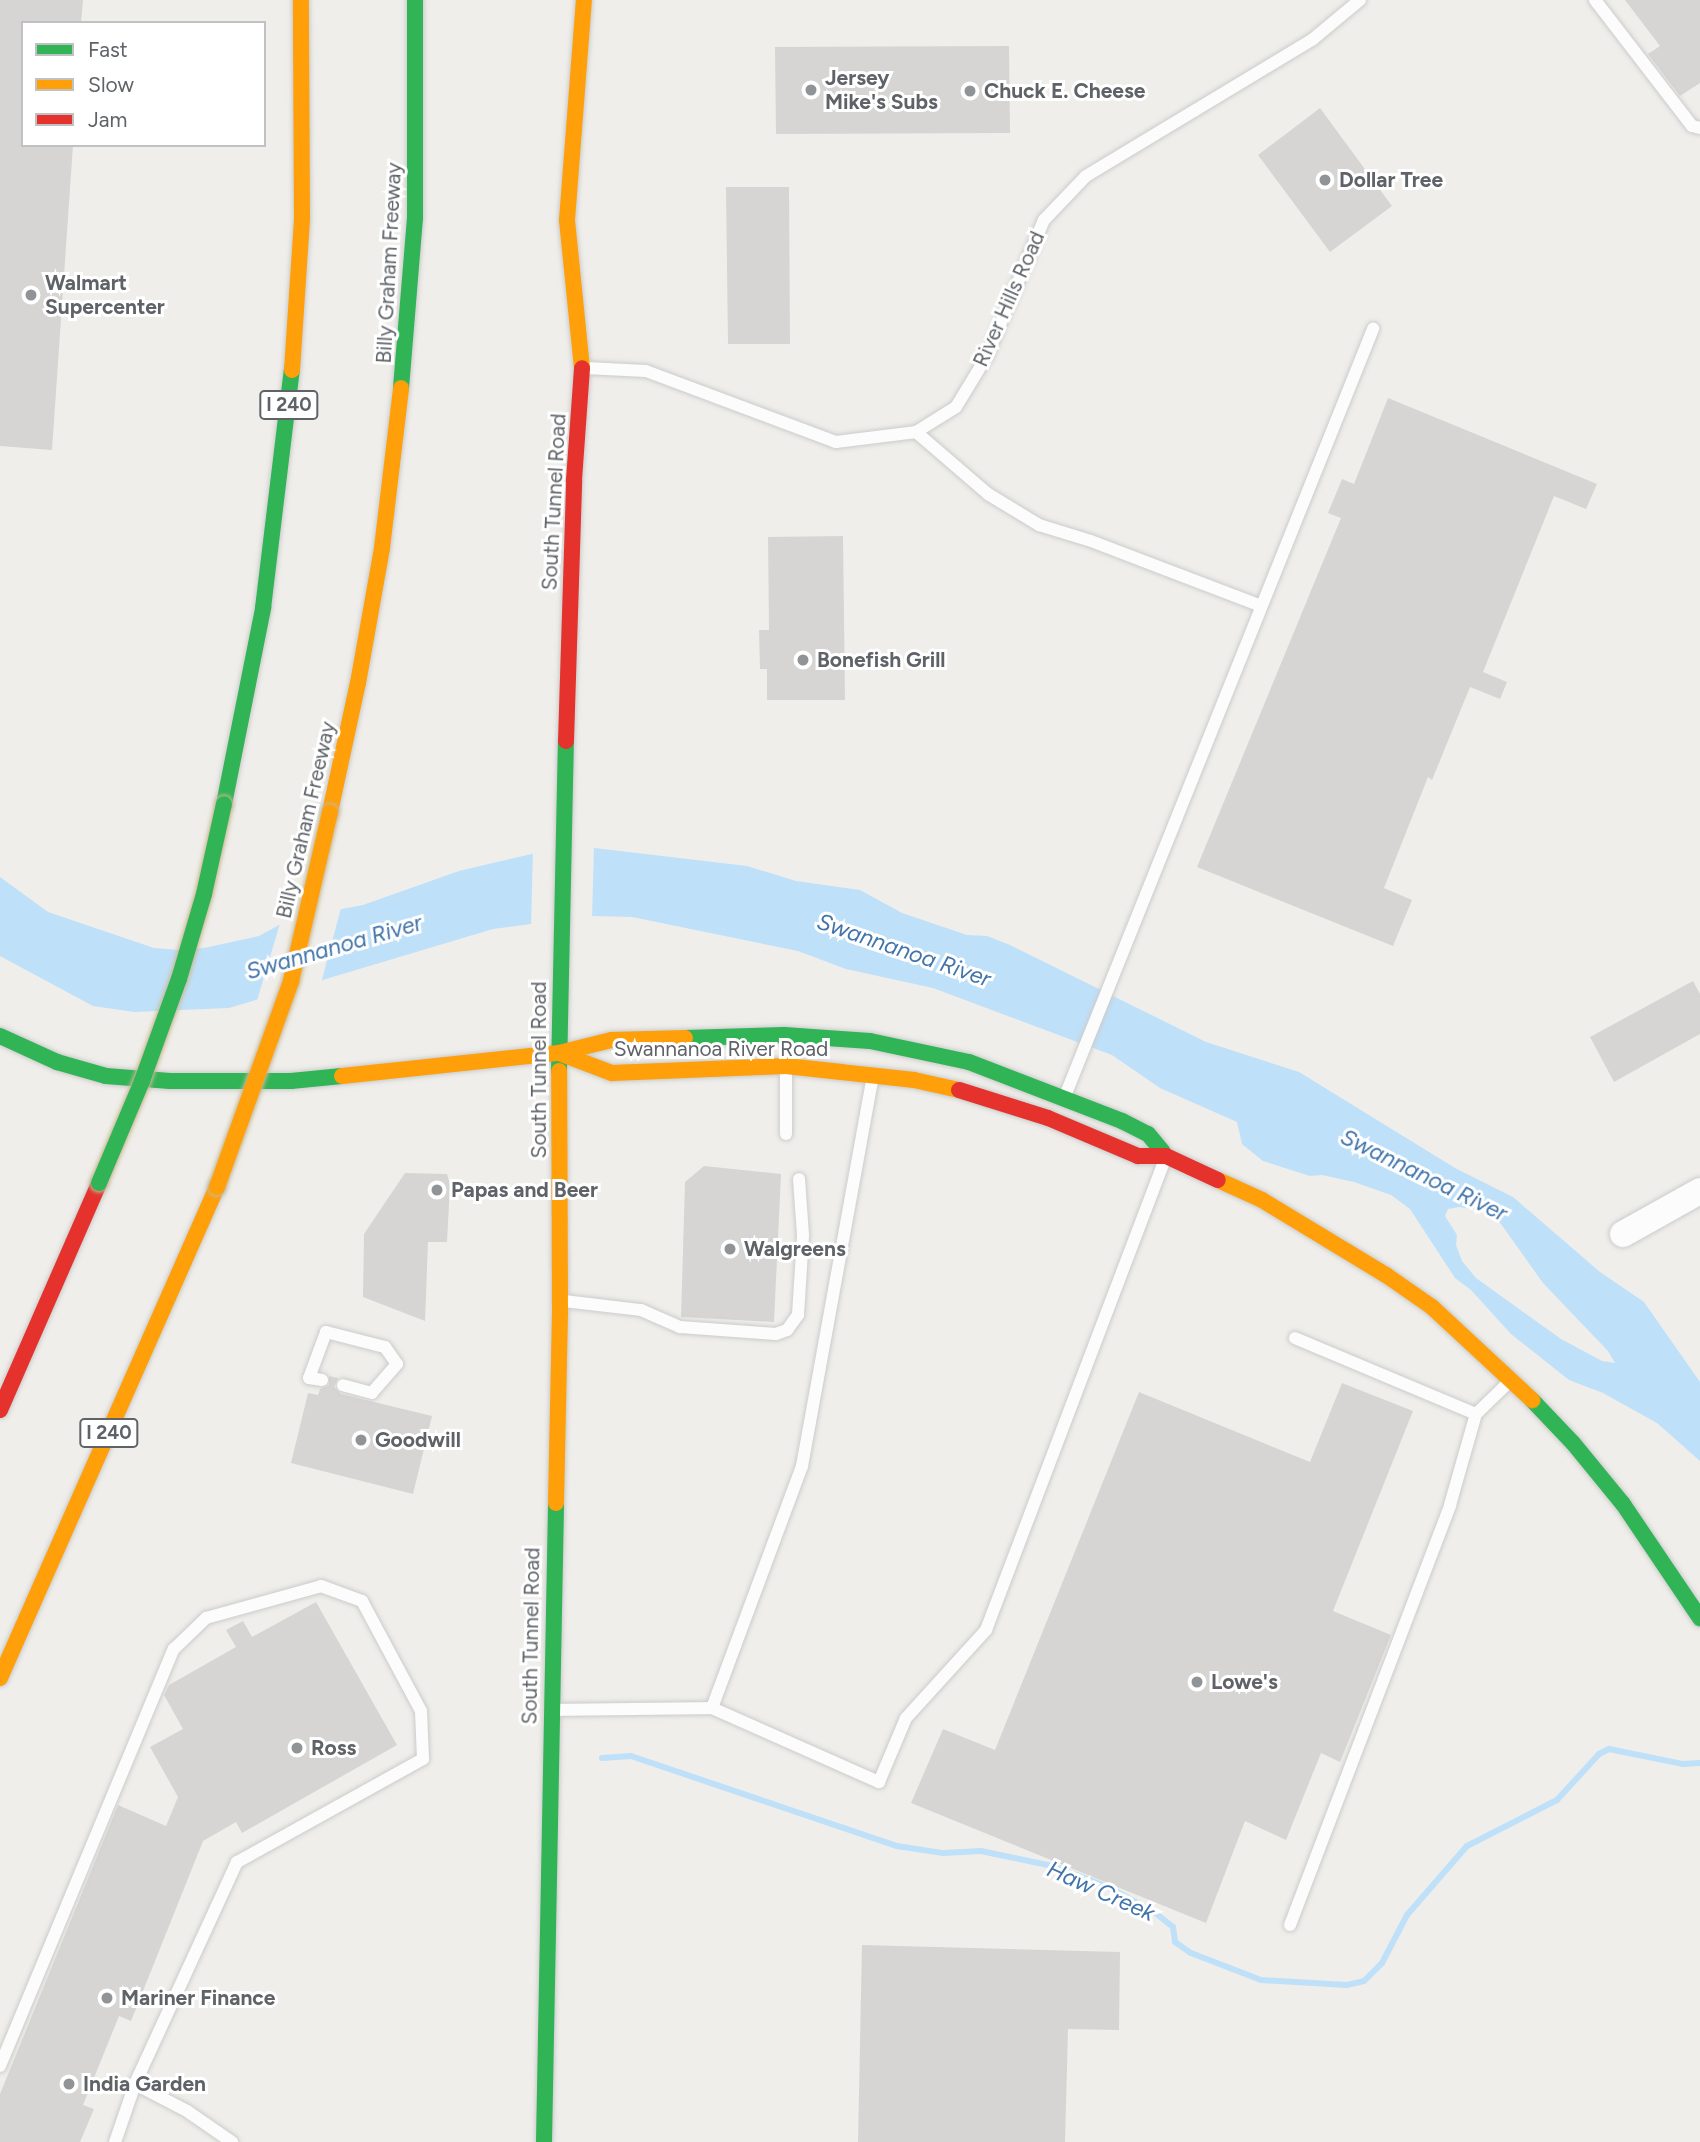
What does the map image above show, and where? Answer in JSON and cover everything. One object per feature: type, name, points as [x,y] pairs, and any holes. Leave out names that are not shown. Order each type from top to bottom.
[{"type":"main road","name":"I 240","points":[[0,1410],[142,1081],[179,979],[204,894],[224,804],[263,608],[289,414],[302,218],[301,0]]},
{"type":"main road","name":"Billy Graham Freeway","points":[[0,1678],[217,1187],[291,981],[368,629],[398,420],[415,218],[415,0]]},
{"type":"main road","name":"South Tunnel Road","points":[[544,2142],[550,1710],[560,1301],[559,1053],[564,789],[574,480],[582,368],[567,220],[584,0]]},
{"type":"main road","name":"Swannanoa River Road","points":[[0,1036],[57,1062],[106,1076],[170,1081],[291,1081],[559,1053],[611,1040],[735,1035],[830,1037],[870,1041],[968,1062],[1065,1096],[1148,1134],[1166,1156]]},
{"type":"main road","name":"Swannanoa River Road","points":[[559,1053],[612,1073],[786,1066],[873,1073],[914,1080],[1011,1105],[1138,1156],[1166,1156],[1262,1200],[1386,1275],[1432,1307],[1512,1379],[1573,1443],[1623,1504],[1700,1618]]},
{"type":"street","points":[[1623,1234],[1700,1191]]},
{"type":"lane","name":"River Hills Road","points":[[582,368],[646,371],[836,442],[916,432],[956,407],[988,356],[1044,220],[1086,176],[1313,39],[1360,0]]},
{"type":"lane","points":[[1595,0],[1692,126],[1700,128]]},
{"type":"lane","points":[[1065,1096],[1373,329]]},
{"type":"lane","points":[[916,432],[988,495],[1039,526],[1091,541],[1261,606]]},
{"type":"lane","points":[[786,1066],[786,1134]]},
{"type":"lane","points":[[712,1708],[802,1466],[873,1073]]},
{"type":"lane","points":[[550,1710],[712,1708],[878,1782],[906,1718],[986,1630],[1166,1156]]},
{"type":"lane","points":[[560,1301],[641,1310],[680,1327],[776,1334],[787,1330],[798,1315],[803,1235],[799,1180]]},
{"type":"lane","points":[[322,1380],[309,1378],[326,1332],[385,1347],[397,1364],[372,1393],[343,1385]]},
{"type":"lane","points":[[1295,1338],[1476,1414]]},
{"type":"lane","points":[[1290,1925],[1450,1505],[1476,1414],[1512,1379]]},
{"type":"lane","points":[[0,2066],[174,1649],[206,1618],[321,1586],[362,1601],[421,1711],[423,1759],[237,1862],[135,2084],[115,2142]]},
{"type":"lane","points":[[135,2084],[187,2111],[232,2142]]},
{"type":"water","name":"Swannanoa River","points":[[586,847],[747,866],[796,881],[860,890],[902,913],[967,935],[987,936],[1010,945],[1206,1042],[1299,1072],[1455,1168],[1513,1197],[1600,1272],[1644,1302],[1700,1382],[1700,1461],[1657,1423],[1603,1393],[1569,1380],[1511,1334],[1471,1290],[1455,1278],[1410,1209],[1391,1195],[1354,1182],[1322,1175],[1310,1176],[1263,1161],[1242,1144],[1237,1122],[1160,1088],[1112,1055],[933,988],[846,969],[798,951],[632,917],[593,916],[493,929],[229,1008],[134,1012],[93,1006],[0,956],[0,877],[48,912],[154,948],[179,950],[204,948],[259,936],[290,919],[363,905],[459,871],[536,853]],"holes":[[[1459,1207],[1484,1211],[1501,1224],[1543,1283],[1608,1351],[1615,1363],[1602,1361],[1561,1339],[1476,1278],[1462,1261],[1456,1245],[1457,1235],[1445,1216],[1448,1209]]]},
{"type":"pier","points":[[594,844],[592,919],[531,927],[533,851]]},
{"type":"pier","points":[[341,908],[320,987],[256,1004],[281,920],[289,916]]},
{"type":"building","name":"Walmart Supercenter","points":[[0,0],[83,0],[81,21],[21,21],[21,147],[73,147],[52,450],[0,446]]},
{"type":"building","points":[[1625,0],[1700,0],[1700,83],[1680,96],[1648,54],[1660,46]]},
{"type":"building","points":[[1009,46],[1010,133],[776,134],[775,47]]},
{"type":"building","name":"Dollar Tree","points":[[1320,108],[1392,206],[1330,252],[1258,155]]},
{"type":"building","points":[[726,187],[789,187],[790,344],[728,344]]},
{"type":"building","points":[[1388,398],[1597,484],[1586,509],[1554,496],[1483,672],[1507,682],[1500,699],[1470,687],[1432,780],[1428,777],[1384,888],[1412,900],[1393,946],[1197,867],[1341,518],[1328,513],[1342,479],[1354,484]]},
{"type":"building","points":[[843,536],[845,700],[767,700],[767,669],[760,669],[759,630],[769,630],[768,537]]},
{"type":"building","points":[[1693,981],[1700,994],[1700,1034],[1614,1082],[1590,1037]]},
{"type":"building","name":"Walgreens","points":[[704,1166],[781,1174],[774,1322],[681,1317],[685,1182]]},
{"type":"building","points":[[405,1173],[447,1174],[450,1184],[447,1242],[428,1242],[425,1321],[363,1297],[364,1234]]},
{"type":"building","name":"Goodwill","points":[[329,1376],[338,1378],[334,1387],[341,1394],[432,1416],[413,1494],[291,1463],[308,1393],[318,1395],[320,1389],[329,1385]]},
{"type":"building","name":"Lowe's","points":[[1342,1383],[1413,1411],[1333,1611],[1391,1635],[1340,1762],[1321,1753],[1286,1840],[1245,1821],[1206,1923],[911,1803],[943,1729],[995,1750],[1139,1392],[1310,1462]]},
{"type":"building","points":[[316,1602],[397,1745],[242,1833],[236,1822],[203,1841],[131,2021],[119,2016],[83,2105],[94,2109],[80,2142],[0,2142],[0,2094],[118,1805],[166,1826],[178,1797],[150,1747],[183,1729],[164,1695],[169,1685],[236,1647],[226,1630],[243,1621],[252,1637]]},
{"type":"building","points":[[862,1945],[1120,1952],[1119,2030],[1068,2029],[1065,2142],[858,2142]]},
{"type":"waterway","name":"Haw Creek","points":[[602,1758],[631,1756],[897,1846],[943,1853],[981,1851],[1053,1866],[1108,1887],[1154,1912],[1173,1927],[1175,1942],[1191,1953],[1261,1980],[1347,1985],[1364,1981],[1382,1963],[1407,1915],[1467,1846],[1557,1800],[1599,1754],[1609,1749],[1683,1764],[1700,1763]]},
{"type":"traffic: fast","points":[[401,388],[415,218],[415,0]]},
{"type":"traffic: fast","points":[[224,804],[263,608],[292,370]]},
{"type":"traffic: fast","points":[[559,1071],[566,741]]},
{"type":"traffic: fast","points":[[99,1183],[142,1081],[179,979],[204,894],[224,804]]},
{"type":"traffic: fast","points":[[685,1038],[784,1035],[870,1041],[969,1062],[1122,1121],[1148,1134],[1163,1152]]},
{"type":"traffic: fast","points":[[0,1036],[57,1062],[106,1076],[170,1081],[291,1081],[342,1076]]},
{"type":"traffic: fast","points":[[1532,1400],[1573,1443],[1623,1504],[1700,1618]]},
{"type":"traffic: fast","points":[[544,2142],[556,1503]]},
{"type":"traffic: slow","points":[[292,370],[302,218],[301,0]]},
{"type":"traffic: slow","points":[[582,368],[567,220],[584,0]]},
{"type":"traffic: slow","points":[[330,812],[358,683],[382,548],[401,388]]},
{"type":"traffic: slow","points":[[217,1187],[291,981],[330,812]]},
{"type":"traffic: slow","points":[[342,1076],[559,1053],[611,1040],[685,1038]]},
{"type":"traffic: slow","points":[[559,1053],[612,1073],[786,1066],[914,1080],[959,1090]]},
{"type":"traffic: slow","points":[[556,1503],[560,1314],[559,1071]]},
{"type":"traffic: slow","points":[[1218,1180],[1262,1200],[1386,1275],[1432,1307],[1532,1400]]},
{"type":"traffic: slow","points":[[0,1678],[217,1187]]},
{"type":"traffic: jam","points":[[566,741],[574,480],[582,368]]},
{"type":"traffic: jam","points":[[959,1090],[1048,1118],[1138,1156],[1166,1156],[1218,1180]]},
{"type":"traffic: jam","points":[[0,1410],[99,1183]]},
{"type":"place","name":"Jersey Mike's Subs","points":[[811,90]]},
{"type":"place","name":"Chuck E. Cheese","points":[[970,91]]},
{"type":"place","name":"Dollar Tree","points":[[1325,180]]},
{"type":"place","name":"Walmart Supercenter","points":[[31,295]]},
{"type":"place","name":"Bonefish Grill","points":[[803,660]]},
{"type":"place","name":"Papas and Beer","points":[[437,1190]]},
{"type":"place","name":"Walgreens","points":[[730,1249]]},
{"type":"place","name":"Goodwill","points":[[361,1440]]},
{"type":"place","name":"Lowe's","points":[[1197,1682]]},
{"type":"place","name":"Ross","points":[[297,1748]]},
{"type":"place","name":"Mariner Finance","points":[[107,1998]]},
{"type":"place","name":"India Garden","points":[[69,2084]]}]
